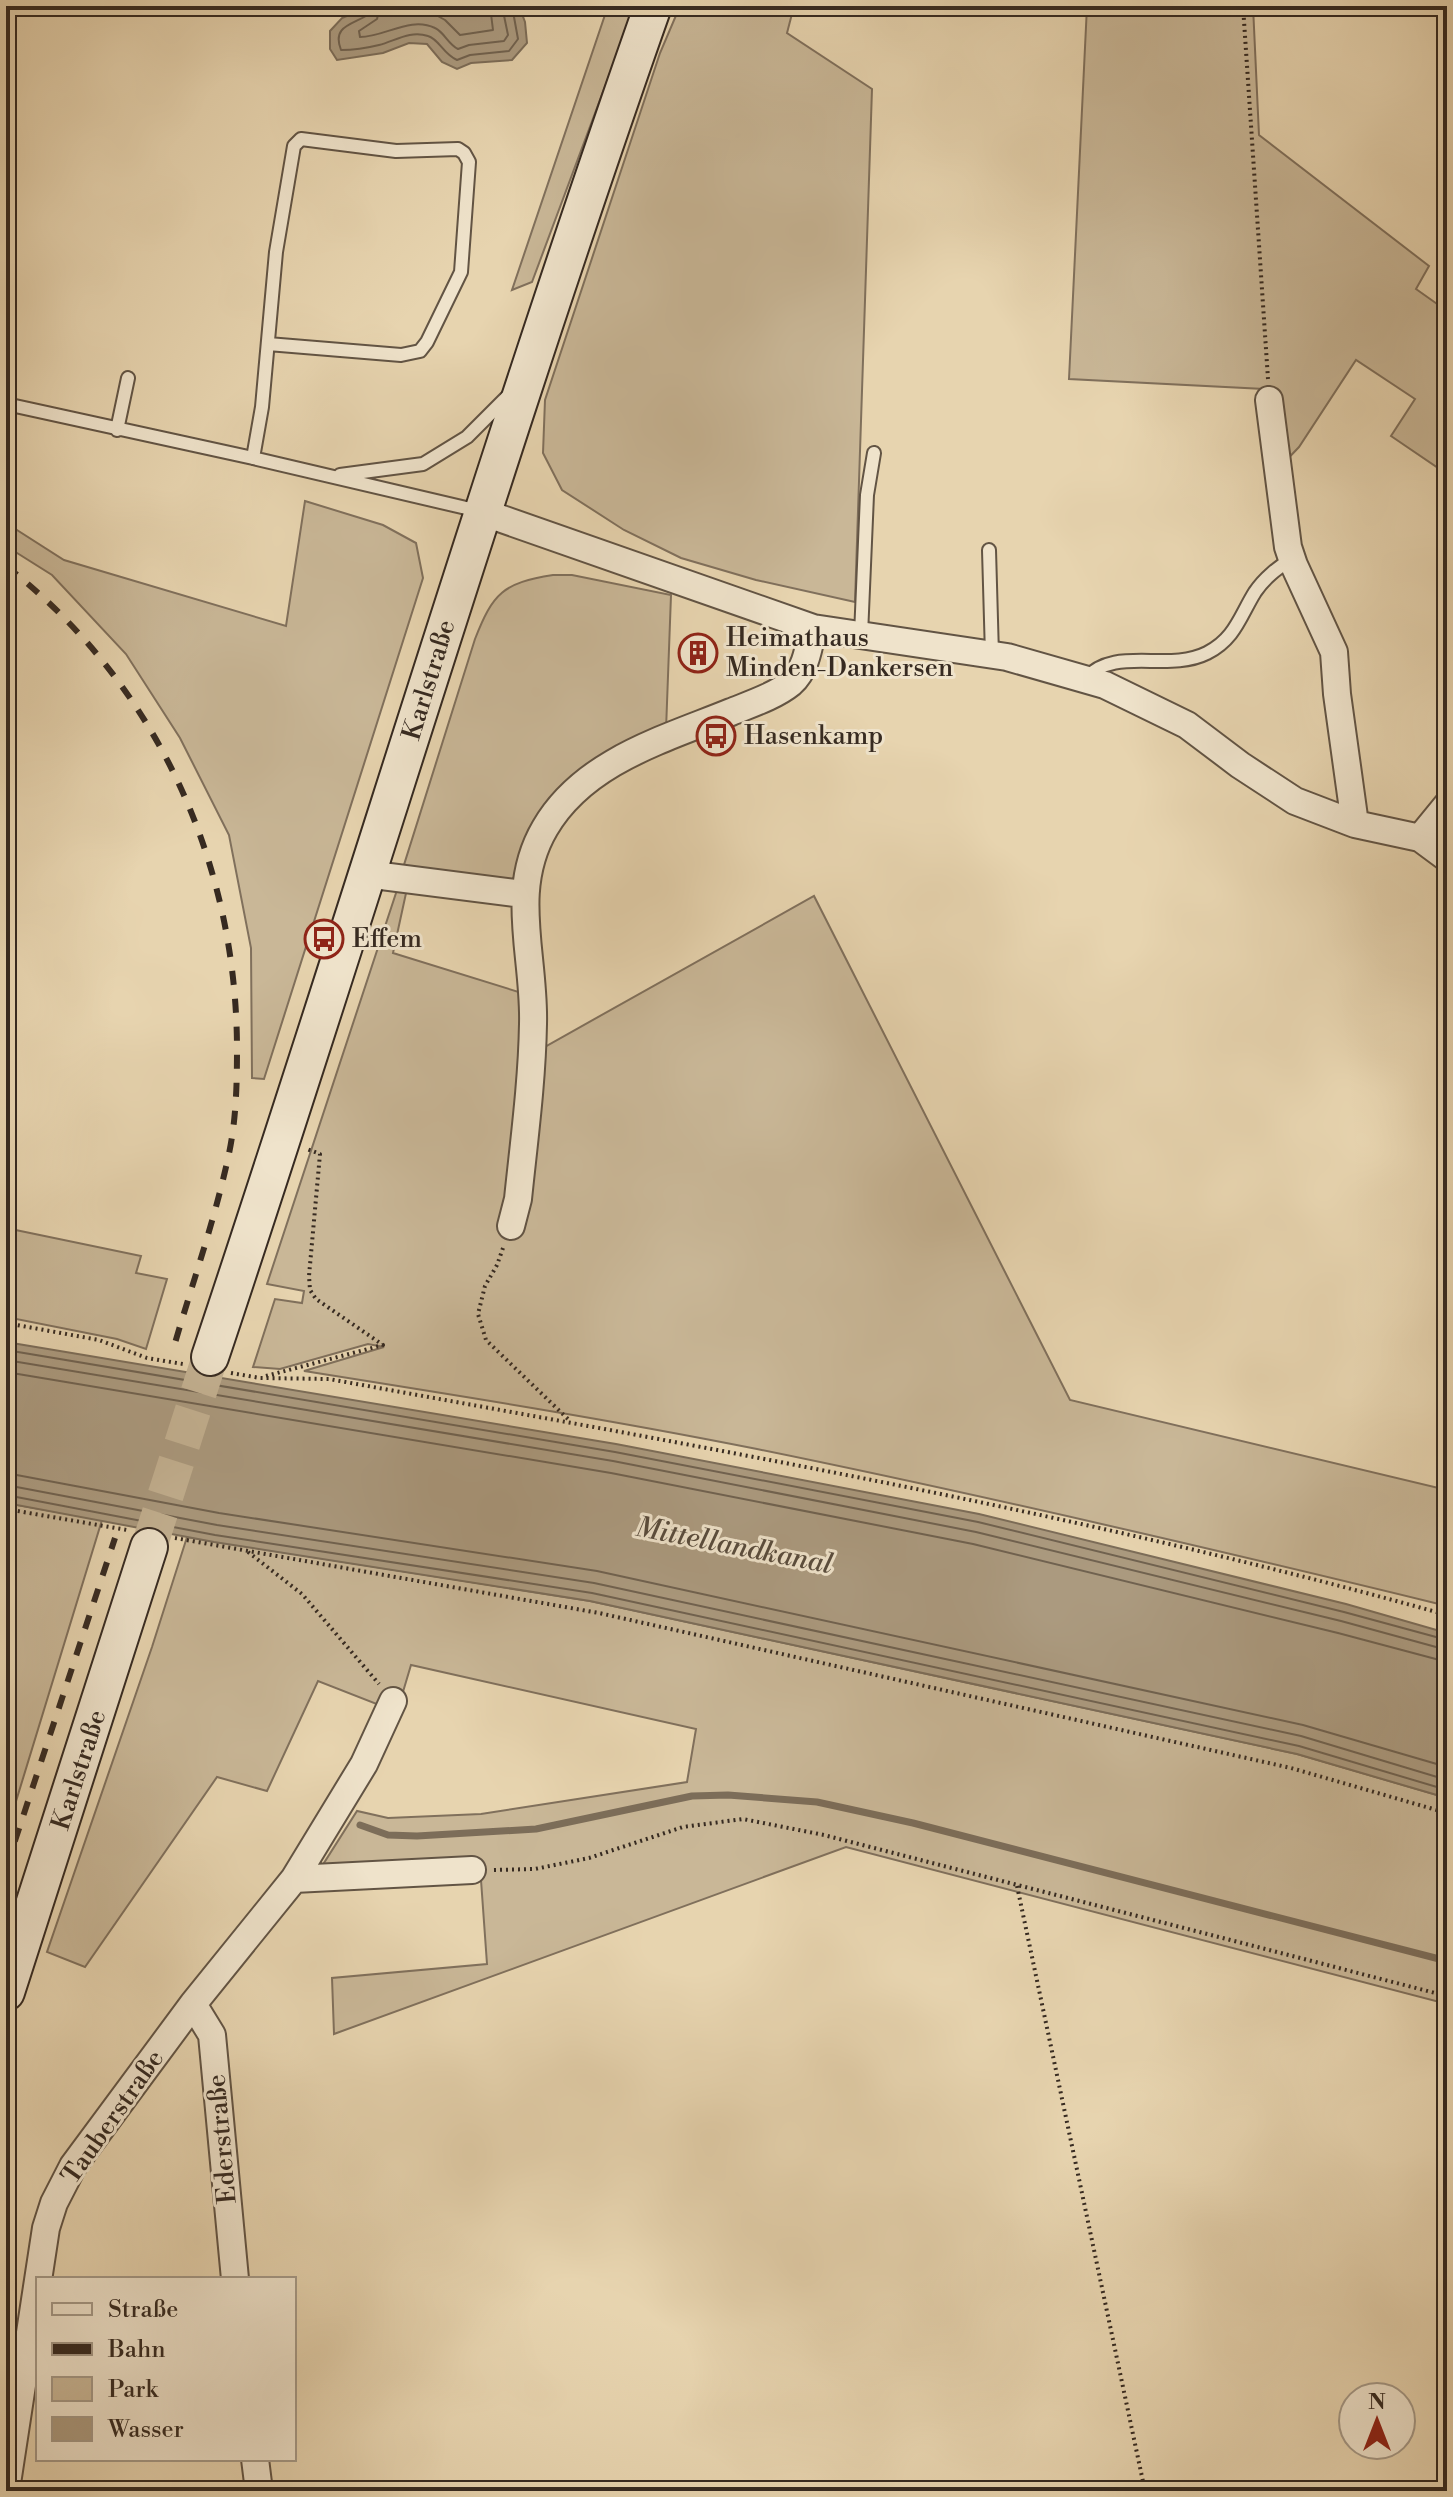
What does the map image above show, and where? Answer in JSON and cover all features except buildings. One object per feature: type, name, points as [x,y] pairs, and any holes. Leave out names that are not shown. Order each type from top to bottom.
[{"type":"street","name":"Karlstraße","points":[[206,1364],[290,1116],[525,380],[653,6]]},
{"type":"street","points":[[1269,400],[1279,488],[1292,558],[1334,652],[1355,824]]},
{"type":"street","points":[[482,512],[813,628],[992,655],[1105,685],[1187,725],[1295,801],[1355,824],[1420,838],[1447,858]]},
{"type":"street","points":[[511,1226],[518,1199],[533,1022],[523,894],[529,862],[545,827],[567,798],[601,770],[638,750],[740,708],[793,682],[805,661],[813,628]]},
{"type":"street","points":[[1420,838],[1447,805]]},
{"type":"street","points":[[366,874],[523,894]]},
{"type":"street","name":"Karlstraße","points":[[6,1992],[149,1547]]},
{"type":"street","name":"Tauberstraße","points":[[39,2277],[46,2228],[54,2203],[73,2166],[193,2004],[294,1879],[364,1764],[393,1701]]},
{"type":"street","points":[[294,1879],[472,1870]]},
{"type":"street","name":"Ederstraße","points":[[193,2004],[212,2035],[235,2277]]},
{"type":"street","name":"Tauberstraße","points":[[6,2490],[36,2294]]},
{"type":"street","points":[[255,2461],[259,2491]]},
{"type":"lane","points":[[253,458],[262,407],[268,344],[282,212],[297,141],[396,151],[458,149],[464,153],[469,162],[461,272],[420,351],[401,355],[268,344]]},
{"type":"lane","points":[[117,430],[128,378]]},
{"type":"lane","points":[[330,476],[423,464],[467,437],[525,380]]},
{"type":"lane","points":[[6,404],[482,512]]},
{"type":"lane","points":[[861,635],[867,495],[874,453]]},
{"type":"lane","points":[[989,550],[992,655]]},
{"type":"lane","points":[[1085,679],[1095,668],[1108,664],[1189,660],[1226,642],[1255,591],[1267,577],[1292,558]]},
{"type":"path","points":[[1243,6],[1269,400]]},
{"type":"path","points":[[260,1378],[383,1345],[316,1299],[310,1290],[320,1154],[307,1150]]},
{"type":"path","points":[[511,1226],[497,1265],[485,1286],[478,1314],[486,1340],[571,1423]]},
{"type":"path","points":[[6,1323],[99,1340],[147,1358],[206,1364],[260,1378],[329,1379],[834,1471],[1107,1529],[1447,1615]]},
{"type":"path","points":[[393,1701],[302,1594],[247,1551],[599,1613],[1291,1768],[1447,1813]]},
{"type":"path","points":[[472,1870],[535,1869],[589,1858],[683,1827],[743,1819],[824,1835],[1447,1996]]},
{"type":"path","points":[[1017,1886],[1145,2491]]},
{"type":"green space","points":[[608,6],[635,6],[532,282],[512,290]]},
{"type":"green space","points":[[680,6],[794,6],[787,33],[872,89],[855,602],[756,580],[681,558],[624,530],[562,490],[543,453],[545,400],[660,53]]},
{"type":"green space","points":[[1087,6],[1253,6],[1259,135],[1429,266],[1416,289],[1447,311],[1447,474],[1391,436],[1415,399],[1356,360],[1299,447],[1276,471],[1264,389],[1069,379]]},
{"type":"green space","points":[[305,501],[383,525],[416,543],[423,578],[264,1079],[252,1078],[251,948],[229,835],[180,738],[126,654],[52,575],[6,546],[6,523],[64,560],[286,626]]},
{"type":"green space","points":[[553,575],[572,575],[671,595],[666,730],[601,761],[519,881],[403,868],[475,639],[488,611],[494,601],[511,587]]},
{"type":"green space","points":[[399,884],[408,884],[393,953],[538,998],[541,1049],[814,896],[1070,1400],[1447,1490],[1447,1606],[1103,1524],[757,1449],[588,1417],[304,1371],[384,1347],[368,1344],[280,1369],[253,1367],[275,1299],[302,1303],[304,1291],[267,1284]]},
{"type":"green space","points":[[6,1228],[141,1256],[136,1273],[167,1279],[146,1349],[117,1339],[6,1317]]},
{"type":"green space","points":[[6,1503],[102,1520],[6,1834]]},
{"type":"green space","points":[[187,1537],[590,1601],[1297,1754],[1447,1798],[1447,2004],[846,1847],[334,2034],[332,1978],[487,1964],[480,1866],[317,1874],[357,1811],[388,1818],[481,1814],[687,1782],[696,1729],[411,1665],[397,1712],[318,1681],[267,1791],[217,1777],[85,1967],[47,1952]]},
{"type":"water","points":[[364,6],[519,6],[525,22],[527,43],[512,60],[471,63],[457,69],[442,62],[427,44],[409,43],[383,53],[337,60],[330,49],[330,31],[342,18]]},
{"type":"water","name":"Mittellandkanal","points":[[6,1342],[616,1444],[979,1514],[1346,1604],[1447,1633],[1447,1798],[1297,1754],[590,1601],[214,1542],[6,1503]]},
{"type":"waterway","points":[[360,1825],[388,1835],[417,1836],[536,1829],[692,1796],[728,1795],[817,1802],[913,1823],[1447,1961]]},
{"type":"tunnel","points":[[149,1547],[210,1357]]},
{"type":"railway","points":[[6,566],[59,613],[105,665],[145,721],[178,781],[203,845],[222,912],[233,980],[237,1050],[234,1118],[216,1207],[173,1350]]},
{"type":"railway","points":[[6,1868],[115,1538]]},
{"type":"place","name":"Heimathaus Minden-Dankersen","points":[[698,653]]},
{"type":"place","name":"Hasenkamp","points":[[716,736]]},
{"type":"place","name":"Effem","points":[[324,939]]}]
